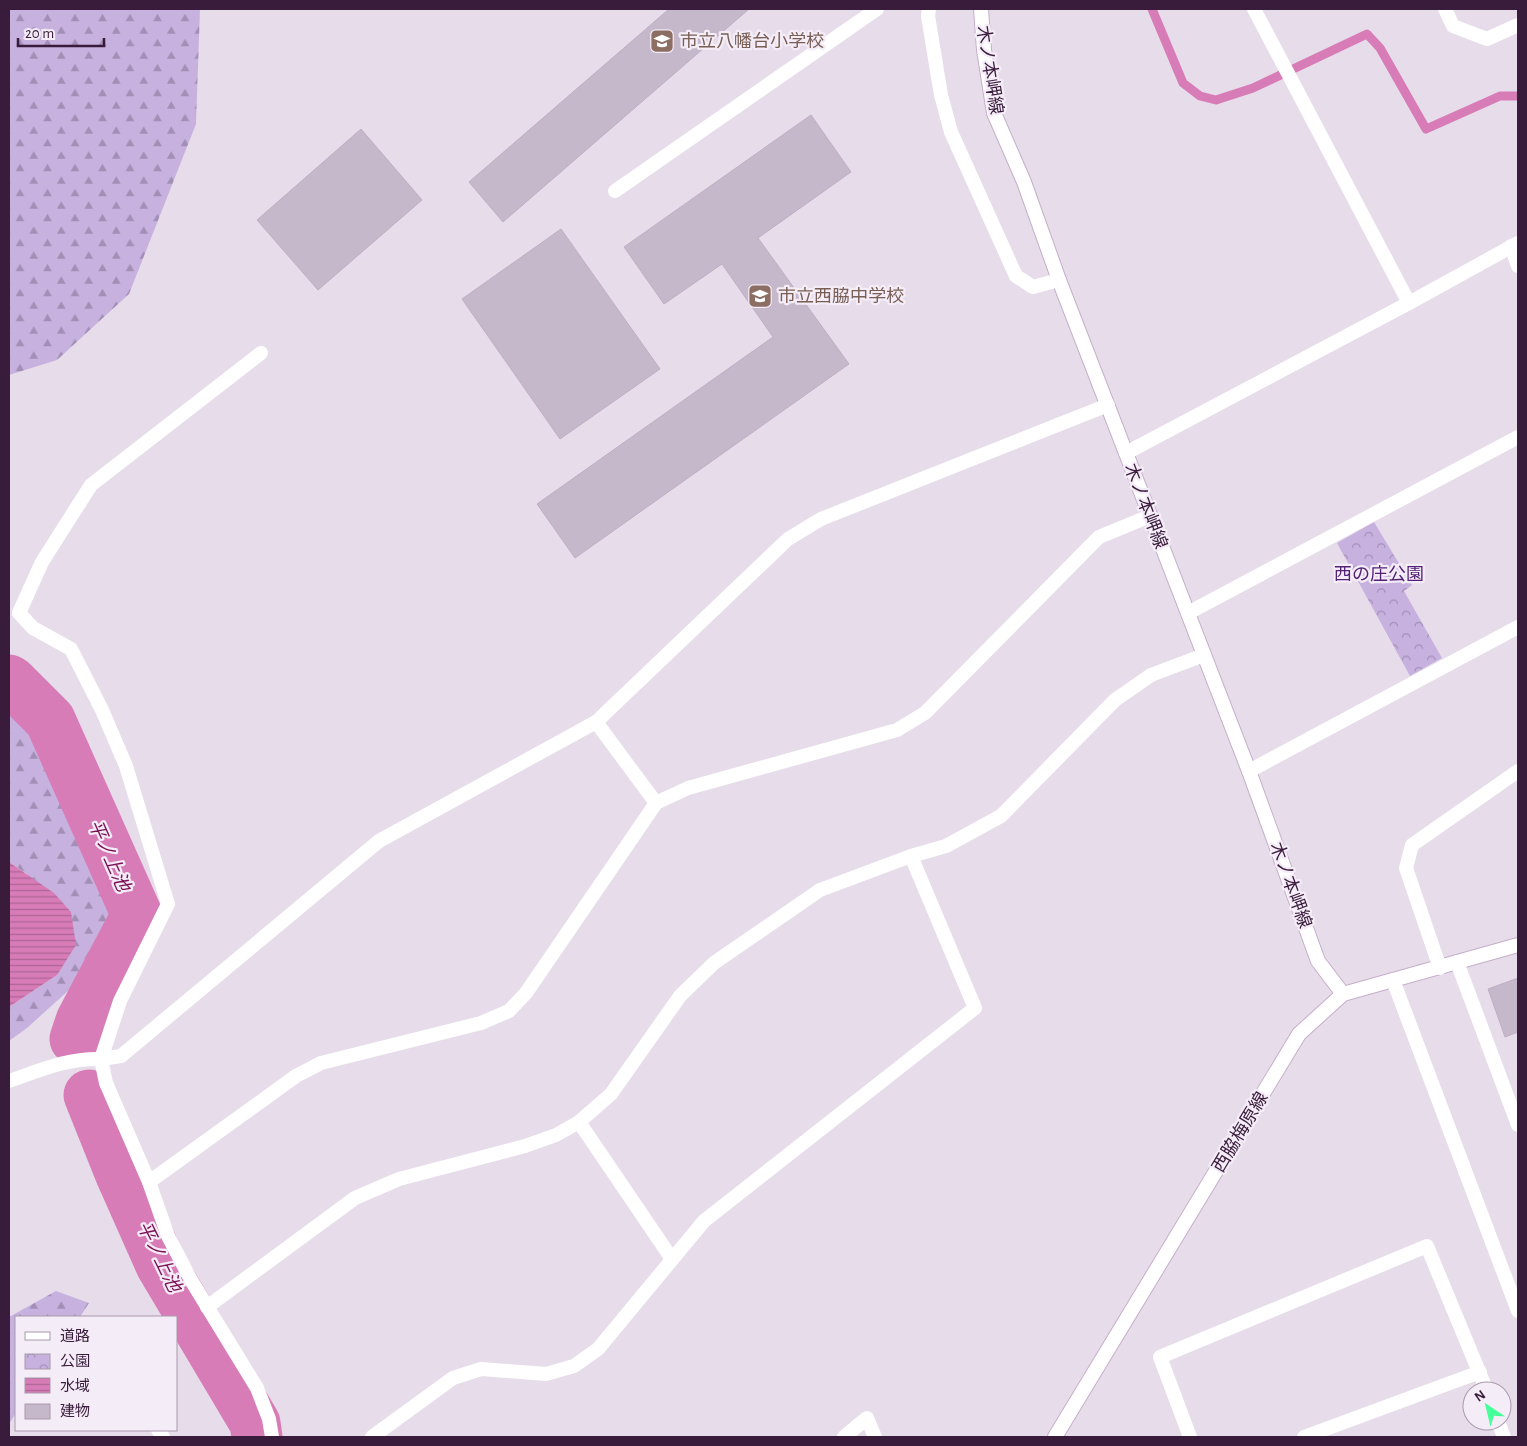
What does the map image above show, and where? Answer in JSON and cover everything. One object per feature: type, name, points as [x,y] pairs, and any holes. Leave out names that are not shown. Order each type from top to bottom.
[{"type":"street","points":[[615,191],[877,9]]},
{"type":"street","points":[[929,9],[928,16],[941,94],[951,132],[1016,276],[1033,287],[1059,280]]},
{"type":"street","name":"木ノ本岬線","points":[[981,9],[984,50],[994,113],[1024,182],[1059,280],[1249,770],[1318,961],[1343,994]]},
{"type":"street","points":[[1254,9],[1408,303]]},
{"type":"street","points":[[1445,9],[1453,26],[1486,39],[1518,25]]},
{"type":"street","points":[[1126,453],[1515,244],[1518,266]]},
{"type":"street","points":[[260,353],[91,485],[42,562],[19,614],[33,628],[71,649],[102,710],[126,766],[168,904],[120,1001],[101,1059],[106,1083],[149,1182],[168,1236],[191,1280],[257,1388],[272,1437]]},
{"type":"street","points":[[9,1081],[63,1062],[82,1058],[101,1059],[121,1056],[379,841],[596,722],[788,539],[821,519],[1108,405]]},
{"type":"street","points":[[1188,613],[1518,438]]},
{"type":"street","points":[[149,1182],[296,1076],[321,1063],[481,1023],[509,1011],[526,994],[656,804],[688,788],[897,730],[925,713],[1099,537],[1150,516]]},
{"type":"street","points":[[1249,770],[1518,627]]},
{"type":"street","points":[[208,1307],[355,1198],[399,1179],[525,1146],[556,1134],[579,1122],[611,1094],[680,996],[714,963],[820,890],[911,856],[946,846],[1001,816],[1115,700],[1152,675],[1204,655]]},
{"type":"street","points":[[596,722],[656,804]]},
{"type":"street","points":[[1440,968],[1406,868],[1412,845],[1518,771]]},
{"type":"street","points":[[372,1437],[453,1378],[481,1369],[546,1374],[574,1366],[598,1349],[704,1221],[975,1008],[911,856]]},
{"type":"street","name":"西脇梅原線","points":[[1055,1437],[1299,1034],[1343,994],[1518,945]]},
{"type":"street","points":[[1457,962],[1518,1125]]},
{"type":"street","points":[[1393,980],[1518,1311]]},
{"type":"street","points":[[579,1122],[672,1260]]},
{"type":"street","points":[[1190,1437],[1160,1357],[1427,1246],[1483,1381]]},
{"type":"street","points":[[1304,1437],[1480,1372]]},
{"type":"street","points":[[844,1437],[866,1418],[875,1437]]},
{"type":"green space","points":[[9,9],[200,9],[196,124],[129,294],[57,360],[9,375]]},
{"type":"green space","name":"西の庄公園","points":[[1374,522],[1412,585],[1404,591],[1442,658],[1410,676],[1337,543]]},
{"type":"green space","points":[[9,657],[101,785],[131,934],[27,1028],[9,1041],[9,1007],[57,975],[27,874],[9,862]]},
{"type":"green space","points":[[56,1291],[89,1303],[81,1316],[15,1316],[15,1415],[9,1424],[9,1317]]},
{"type":"water","points":[[9,862],[54,893],[71,912],[76,945],[57,975],[9,1007]]},
{"type":"building","points":[[669,9],[749,9],[503,222],[469,182]]},
{"type":"building","points":[[811,115],[851,172],[758,238],[849,364],[575,558],[537,504],[773,337],[722,264],[664,304],[624,247]]},
{"type":"building","points":[[361,129],[422,200],[318,290],[257,220]]},
{"type":"building","points":[[561,229],[660,369],[560,439],[462,299]]},
{"type":"building","points":[[1518,978],[1518,1032],[1505,1037],[1488,989]]},
{"type":"waterway","points":[[1152,9],[1183,83],[1200,96],[1216,100],[1253,88],[1367,34],[1380,48],[1426,129],[1500,96],[1518,96]]},
{"type":"waterway","name":"平ノ上池","points":[[9,680],[50,720],[137,915],[81,1021],[75,1039]]},
{"type":"waterway","name":"平ノ上池","points":[[89,1095],[121,1175],[161,1265],[255,1423],[257,1437]]},
{"type":"place","name":"市立八幡台小学校","points":[[662,41]]},
{"type":"place","name":"市立西脇中学校","points":[[760,296]]}]
